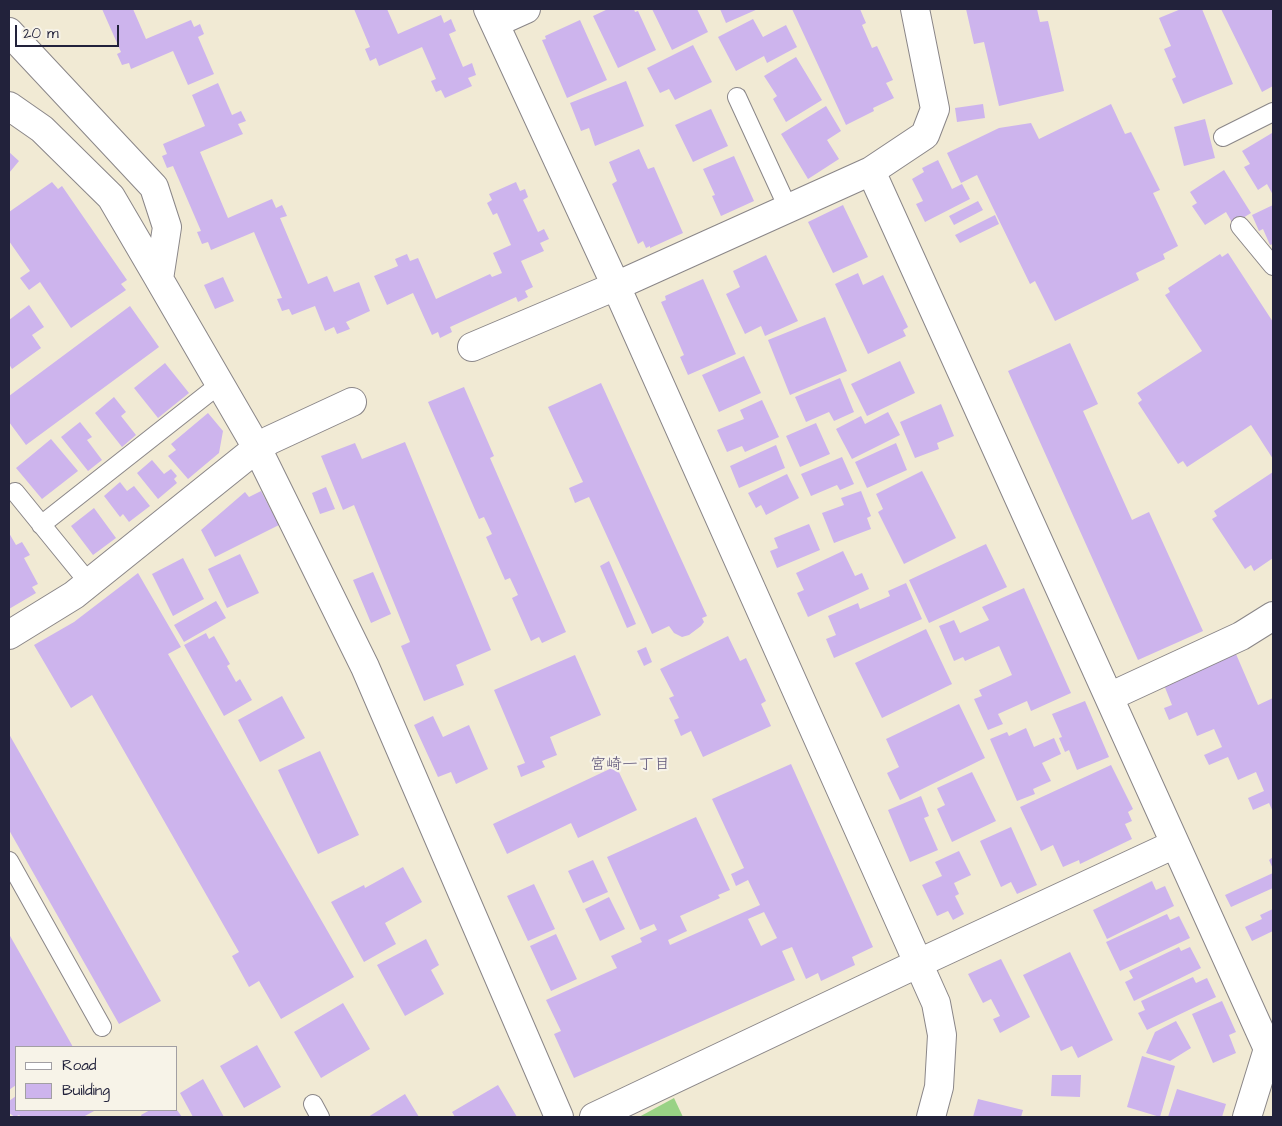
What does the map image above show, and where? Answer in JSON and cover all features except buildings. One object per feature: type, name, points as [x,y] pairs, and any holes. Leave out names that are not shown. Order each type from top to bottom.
[{"type":"street","points":[[526,9],[492,16],[616,286],[936,1004],[942,1035],[939,1087],[931,1117]]},
{"type":"street","points":[[472,347],[616,286],[871,171],[925,135],[935,109],[915,9]]},
{"type":"street","points":[[9,32],[154,187],[167,227],[160,279]]},
{"type":"street","points":[[9,106],[42,129],[111,197],[257,448],[364,667],[559,1117]]},
{"type":"street","points":[[871,171],[1175,844],[1271,1050],[1247,1117]]},
{"type":"street","points":[[9,635],[74,595],[257,448],[270,440],[352,402]]},
{"type":"street","points":[[1109,698],[1241,636],[1273,616]]},
{"type":"street","points":[[594,1117],[1175,844]]},
{"type":"lane","points":[[737,97],[788,208]]},
{"type":"lane","points":[[1223,137],[1273,112]]},
{"type":"lane","points":[[1240,226],[1273,266]]},
{"type":"lane","points":[[41,525],[220,384]]},
{"type":"lane","points":[[15,492],[89,583]]},
{"type":"lane","points":[[9,861],[102,1027]]},
{"type":"green space","points":[[674,1098],[683,1117],[639,1117]]},
{"type":"district","name":"宮崎一丁目","points":[[630,766]]}]
